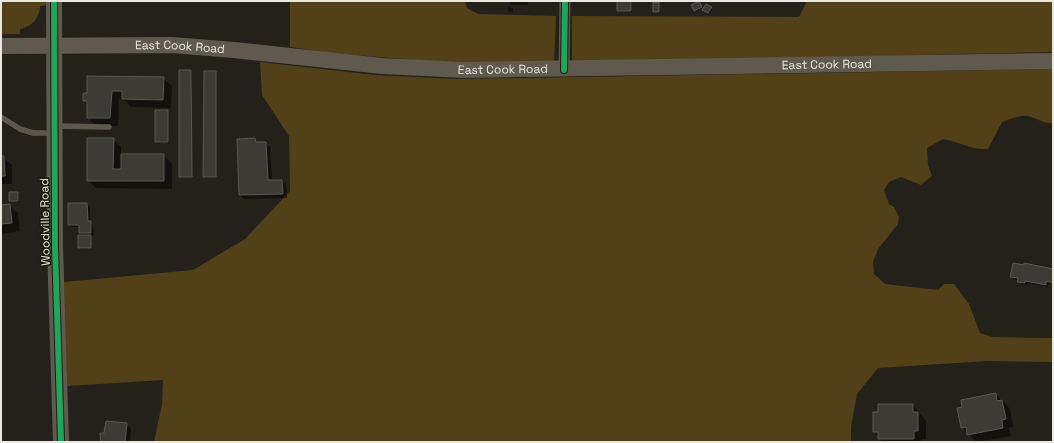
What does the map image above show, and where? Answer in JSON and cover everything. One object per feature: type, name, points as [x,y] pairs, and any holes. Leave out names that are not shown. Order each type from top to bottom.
[{"type":"main road","name":"Woodville Road","points":[[54,1],[55,246],[61,442]]},
{"type":"main road","name":"East Cook Road","points":[[1,46],[133,44],[196,47],[331,62],[423,69],[564,70],[1053,61]]},
{"type":"street","points":[[564,70],[565,1]]},
{"type":"lane","points":[[1,116],[20,129],[33,133],[55,130],[109,127]]},
{"type":"shaded area","points":[[1,1],[46,1],[46,5],[40,6],[37,18],[32,24],[20,29],[20,34],[1,34]]},
{"type":"shaded area","points":[[290,1],[465,1],[467,8],[478,14],[556,16],[554,64],[427,61],[332,53],[290,47]]},
{"type":"shaded area","points":[[807,1],[1053,1],[1053,52],[572,63],[572,16],[799,17]]},
{"type":"shaded area","points":[[260,62],[375,75],[457,79],[1053,69],[1053,123],[1046,123],[1028,116],[1002,122],[988,149],[971,147],[943,139],[927,148],[928,165],[932,176],[921,185],[901,177],[889,182],[884,190],[889,204],[894,207],[899,217],[898,224],[878,249],[873,262],[874,274],[885,284],[938,290],[944,284],[954,284],[969,304],[980,333],[992,337],[1053,338],[1053,362],[988,361],[878,368],[857,394],[851,427],[851,442],[154,442],[162,404],[163,380],[67,386],[64,282],[193,270],[245,239],[290,191],[289,136],[262,95]]},
{"type":"building","points":[[617,1],[631,1],[631,11],[617,11]]},
{"type":"building","points":[[699,1],[702,7],[694,11],[691,5]]},
{"type":"building","points":[[653,2],[659,2],[659,12],[653,12]]},
{"type":"building","points":[[706,4],[712,7],[708,13],[702,10]]},
{"type":"building","points":[[179,70],[191,70],[192,177],[179,177]]},
{"type":"building","points":[[204,71],[216,71],[216,177],[203,177]]},
{"type":"building","points":[[87,76],[164,77],[163,100],[122,99],[122,91],[112,91],[110,118],[87,118],[87,101],[83,101],[83,93],[87,93]]},
{"type":"building","points":[[155,110],[168,110],[168,142],[155,142]]},
{"type":"building","points":[[87,138],[114,138],[113,169],[121,169],[121,154],[164,154],[164,181],[87,181]]},
{"type":"building","points":[[255,138],[256,142],[266,142],[268,180],[282,180],[283,194],[239,195],[237,139]]},
{"type":"building","points":[[1,156],[4,156],[5,176],[1,176]]},
{"type":"building","points":[[9,192],[18,192],[18,201],[9,201]]},
{"type":"building","points":[[68,203],[87,203],[88,221],[91,221],[91,233],[79,233],[79,225],[68,225]]},
{"type":"building","points":[[10,204],[12,223],[1,224],[1,205]]},
{"type":"building","points":[[78,235],[91,235],[91,248],[78,248]]},
{"type":"building","points":[[1013,263],[1024,265],[1024,263],[1053,269],[1053,283],[1046,281],[1046,285],[1025,281],[1025,283],[1017,282],[1018,278],[1010,277]]},
{"type":"building","points":[[996,393],[997,401],[1002,400],[1006,419],[1002,420],[1003,428],[967,435],[966,427],[961,428],[957,408],[962,407],[961,400]]},
{"type":"building","points":[[878,404],[913,404],[913,412],[918,412],[918,431],[914,431],[914,439],[878,439],[878,432],[873,432],[873,412],[878,412]]},
{"type":"building","points":[[106,421],[127,423],[125,442],[101,442],[100,433],[104,433]]},
{"type":"cycle path","points":[[54,1],[55,246],[61,442]]},
{"type":"cycle path","points":[[564,70],[565,1]]}]
